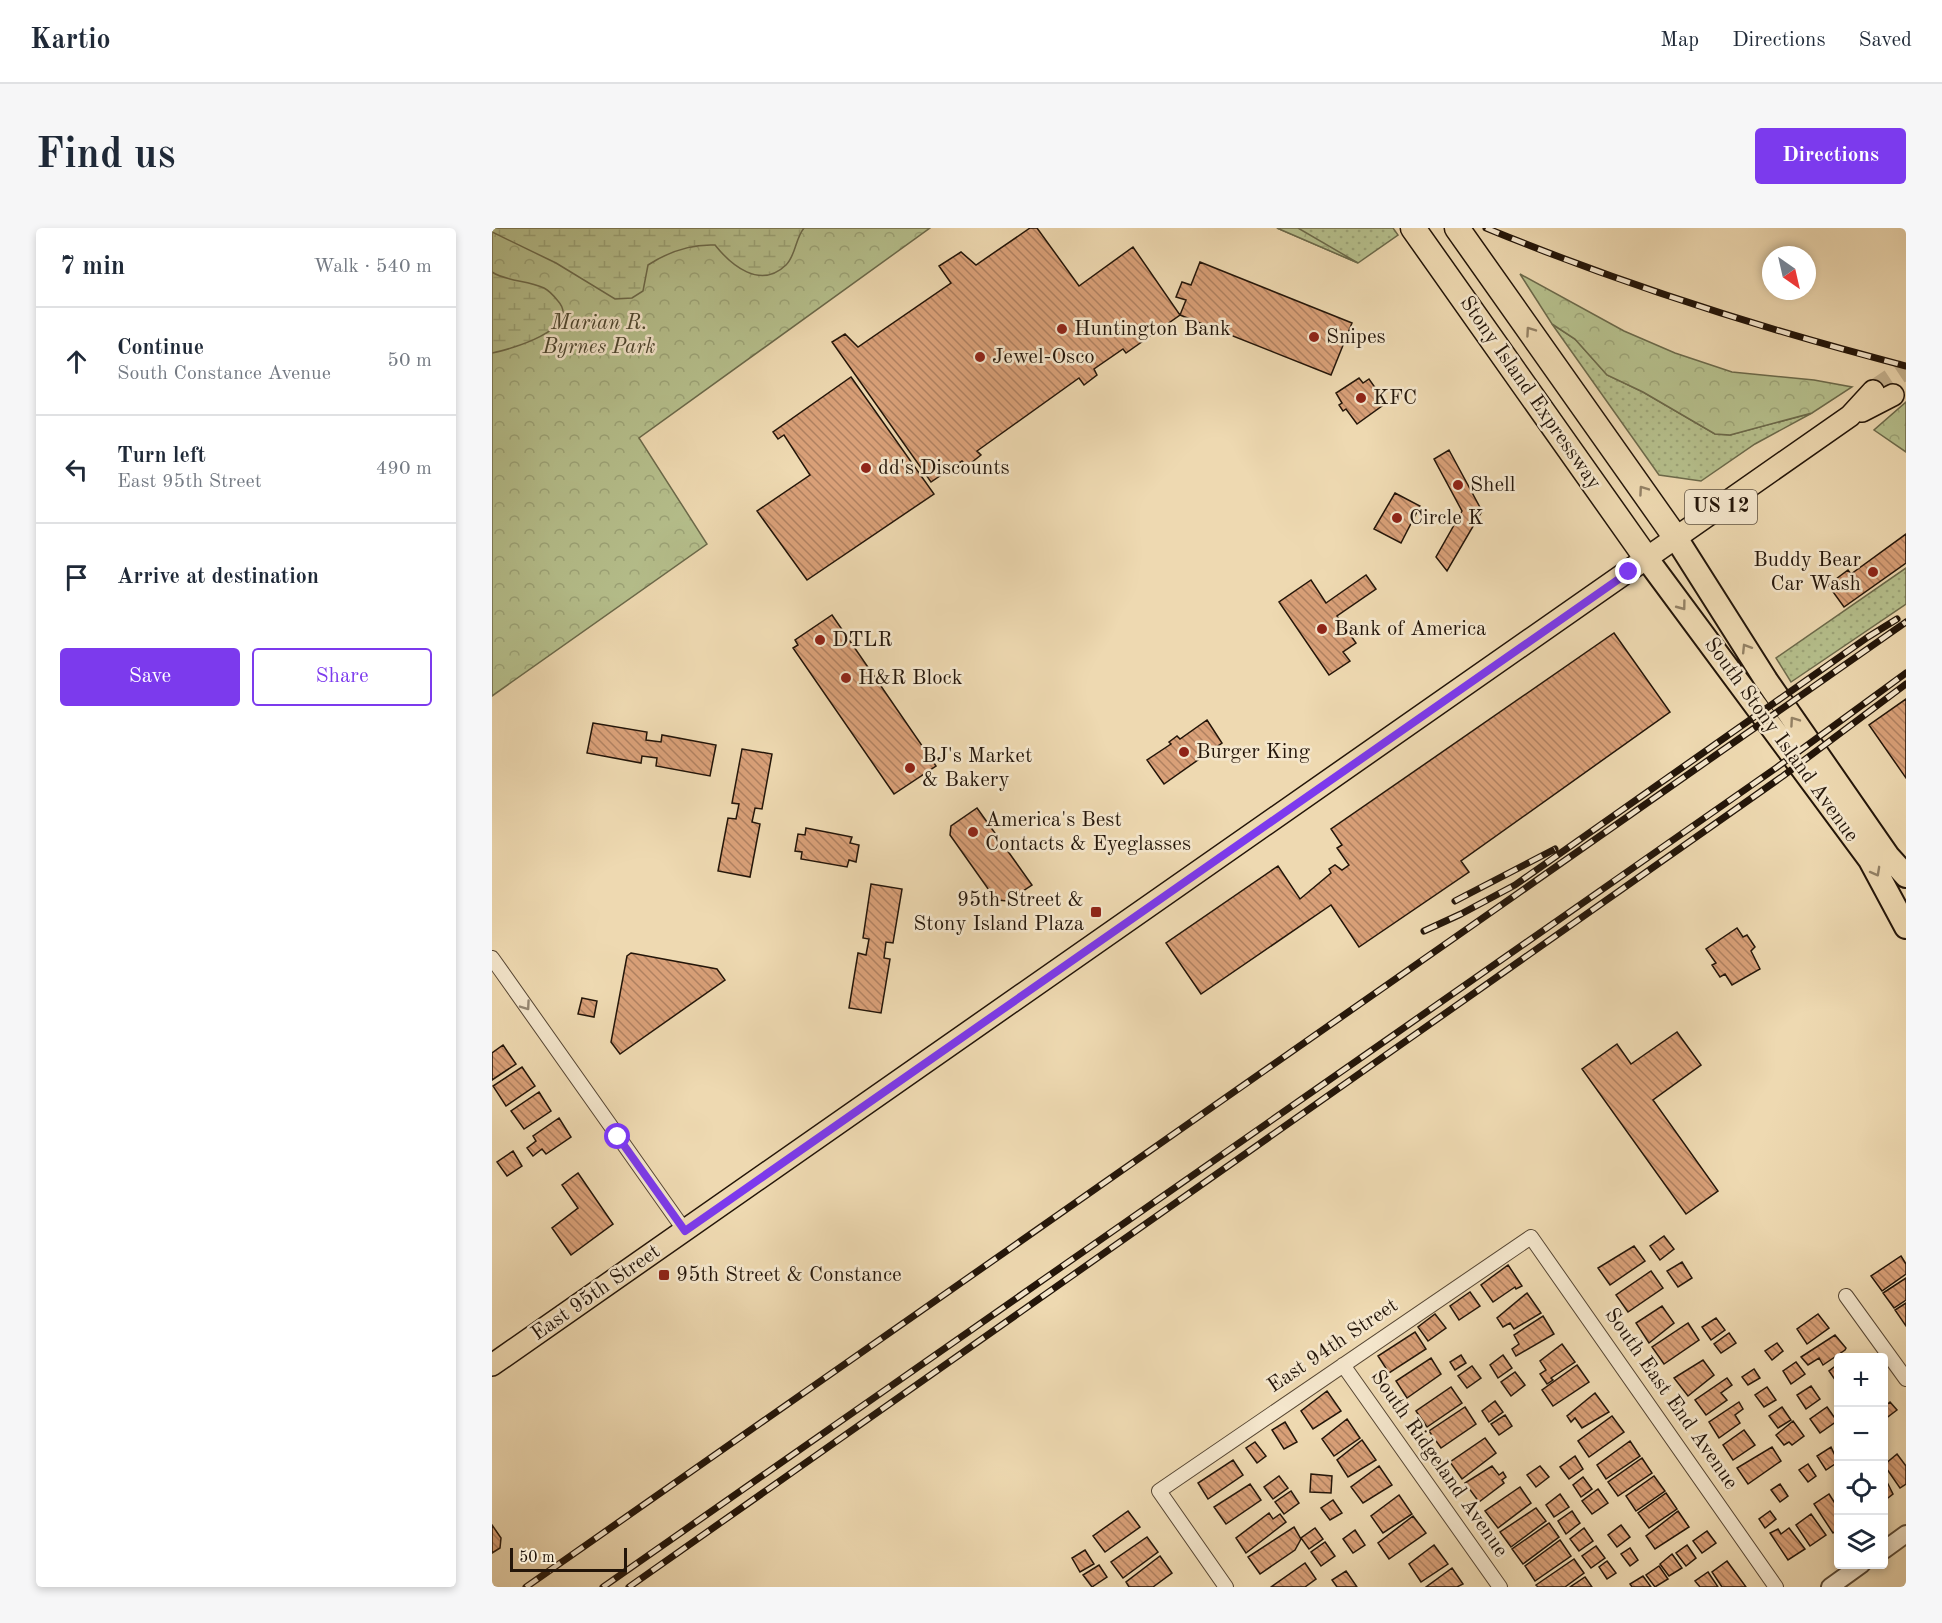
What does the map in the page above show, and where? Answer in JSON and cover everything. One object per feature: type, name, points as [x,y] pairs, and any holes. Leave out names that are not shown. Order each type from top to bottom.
[{"type":"highway","name":"Stony Island Expressway","points":[[1413,228],[1647,559]]},
{"type":"highway","name":"Stony Island Expressway","points":[[1457,228],[1676,538]]},
{"type":"highway","name":"South Stony Island Avenue","points":[[1676,538],[1766,680],[1888,856],[1906,876]]},
{"type":"highway","name":"South Stony Island Avenue","points":[[1647,559],[1870,861],[1906,927]]},
{"type":"main road","name":"East 95th Street","points":[[492,1365],[1883,393]]},
{"type":"street","points":[[492,958],[685,1231]]},
{"type":"street","name":"East 94th Street","points":[[1226,1587],[1159,1491],[1531,1237]]},
{"type":"street","name":"South East End Avenue","points":[[1531,1237],[1776,1587]]},
{"type":"street","points":[[1846,1296],[1906,1379]]},
{"type":"street","name":"South Ridgeland Avenue","points":[[1344,1365],[1500,1587]]},
{"type":"street","points":[[1888,1547],[1906,1534]]},
{"type":"street","points":[[1830,1587],[1855,1569]]},
{"type":"green space","name":"Marian R. Byrnes Park","points":[[492,228],[930,228],[639,438],[707,544],[492,696]]},
{"type":"green space","points":[[492,228],[804,228],[789,261],[776,272],[756,275],[747,272],[729,260],[715,245],[689,247],[664,256],[648,265],[643,291],[632,298],[615,299],[556,263],[492,232]]},
{"type":"green space","points":[[1277,228],[1393,228],[1398,235],[1358,263]]},
{"type":"green space","points":[[1277,228],[1298,228],[1358,263]]},
{"type":"green space","points":[[492,272],[504,278],[544,288],[558,301],[563,311],[560,321],[552,329],[527,343],[492,353]]},
{"type":"green space","points":[[1520,274],[1624,331],[1675,353],[1732,372],[1814,380],[1852,387],[1812,413],[1730,435],[1715,434],[1643,392],[1607,375],[1575,339],[1552,324]]},
{"type":"green space","points":[[1552,324],[1575,339],[1607,375],[1643,392],[1715,434],[1730,435],[1812,413],[1755,444],[1701,481],[1659,475]]},
{"type":"green space","points":[[1906,402],[1906,452],[1874,430]]},
{"type":"green space","points":[[1906,568],[1906,604],[1791,682],[1776,658]]},
{"type":"building","points":[[1030,228],[1037,228],[1079,286],[1133,247],[1180,315],[1126,353],[1123,349],[1094,369],[1097,375],[1084,385],[1079,378],[977,451],[981,455],[967,466],[962,461],[931,482],[832,342],[845,334],[858,347],[951,283],[939,266],[961,252],[976,265]]},
{"type":"building","points":[[1200,262],[1352,323],[1331,375],[1180,315],[1186,300],[1176,297],[1182,282],[1191,285]]},
{"type":"building","points":[[851,377],[934,494],[807,580],[757,511],[810,475],[784,435],[778,439],[773,432]]},
{"type":"building","name":"KFC","points":[[1359,378],[1363,383],[1369,379],[1386,403],[1357,424],[1346,409],[1343,411],[1339,405],[1342,403],[1336,393]]},
{"type":"building","name":"Shell","points":[[1449,450],[1482,511],[1447,571],[1436,557],[1462,511],[1434,459]]},
{"type":"building","name":"Circle K","points":[[1395,493],[1420,506],[1401,543],[1374,529]]},
{"type":"building","name":"Buddy Bear Car Wash","points":[[1906,534],[1906,563],[1844,607],[1828,585],[1848,570],[1851,574]]},
{"type":"building","name":"Bank of America","points":[[1366,575],[1376,589],[1337,616],[1356,643],[1343,652],[1350,661],[1329,675],[1279,602],[1311,580],[1326,603]]},
{"type":"building","points":[[832,615],[936,766],[894,794],[793,648],[798,645],[795,640]]},
{"type":"building","points":[[1614,633],[1670,712],[1461,861],[1469,872],[1359,947],[1331,905],[1201,994],[1166,943],[1278,866],[1300,899],[1331,873],[1329,869],[1335,865],[1342,870],[1349,865],[1337,848],[1342,845],[1331,829]]},
{"type":"building","points":[[1906,699],[1906,778],[1869,725]]},
{"type":"building","name":"Burger King","points":[[1207,720],[1222,743],[1164,784],[1147,760],[1171,744],[1169,742],[1177,736],[1180,739]]},
{"type":"building","points":[[593,723],[647,732],[646,740],[661,742],[662,735],[716,745],[710,776],[656,766],[657,758],[642,756],[641,763],[587,753]]},
{"type":"building","points":[[742,749],[772,754],[762,809],[755,808],[752,822],[760,824],[750,877],[718,871],[728,818],[736,819],[739,804],[732,803]]},
{"type":"building","points":[[977,808],[1032,885],[1008,901],[996,900],[950,835],[951,826]]},
{"type":"building","points":[[806,828],[852,837],[850,843],[859,845],[856,862],[849,860],[847,867],[801,859],[802,852],[795,851],[798,834],[805,835]]},
{"type":"building","points":[[871,884],[902,889],[893,943],[886,942],[884,958],[890,959],[881,1013],[849,1008],[858,953],[866,955],[869,939],[863,938]]},
{"type":"building","points":[[1737,928],[1743,937],[1747,935],[1755,947],[1751,951],[1760,969],[1732,985],[1725,974],[1720,977],[1712,965],[1716,963],[1706,949]]},
{"type":"building","points":[[631,953],[717,969],[725,980],[620,1054],[611,1042],[627,956]]},
{"type":"building","points":[[582,998],[597,1001],[594,1017],[578,1014]]},
{"type":"building","points":[[1677,1032],[1701,1065],[1653,1100],[1718,1191],[1686,1214],[1582,1069],[1617,1044],[1631,1064]]},
{"type":"building","points":[[503,1045],[516,1064],[492,1080],[492,1053]]},
{"type":"building","points":[[522,1067],[535,1086],[506,1106],[493,1086]]},
{"type":"building","points":[[539,1092],[551,1111],[524,1129],[511,1111]]},
{"type":"building","points":[[559,1118],[571,1137],[546,1154],[542,1149],[533,1156],[527,1148],[536,1141],[533,1136]]},
{"type":"building","points":[[513,1151],[522,1166],[507,1176],[497,1162]]},
{"type":"building","points":[[578,1173],[613,1224],[571,1255],[552,1228],[578,1208],[562,1185]]},
{"type":"building","points":[[1664,1236],[1674,1249],[1660,1260],[1650,1246]]},
{"type":"building","points":[[1634,1246],[1645,1261],[1610,1285],[1598,1268]]},
{"type":"building","points":[[1901,1256],[1906,1264],[1906,1274],[1882,1291],[1871,1276]]},
{"type":"building","points":[[1682,1262],[1692,1278],[1678,1287],[1667,1271]]},
{"type":"building","points":[[1508,1265],[1522,1286],[1516,1289],[1515,1287],[1493,1302],[1481,1285]]},
{"type":"building","points":[[1651,1271],[1663,1288],[1628,1312],[1616,1295]]},
{"type":"building","points":[[1906,1278],[1906,1300],[1894,1308],[1883,1293]]},
{"type":"building","points":[[1470,1292],[1480,1306],[1459,1320],[1450,1306]]},
{"type":"building","points":[[1527,1293],[1541,1313],[1514,1329],[1510,1323],[1503,1327],[1497,1318]]},
{"type":"building","points":[[1906,1303],[1906,1326],[1895,1310]]},
{"type":"building","points":[[1662,1306],[1674,1323],[1649,1343],[1636,1323]]},
{"type":"building","points":[[1435,1314],[1446,1328],[1428,1341],[1418,1327]]},
{"type":"building","points":[[1818,1314],[1829,1328],[1807,1344],[1797,1329]]},
{"type":"building","points":[[1543,1316],[1554,1334],[1516,1356],[1512,1349],[1519,1344],[1514,1335]]},
{"type":"building","points":[[1716,1318],[1725,1330],[1711,1340],[1702,1327]]},
{"type":"building","points":[[1688,1323],[1699,1340],[1664,1364],[1652,1347]]},
{"type":"building","points":[[1415,1332],[1426,1349],[1389,1373],[1378,1356]]},
{"type":"building","points":[[1729,1333],[1736,1343],[1721,1353],[1714,1344]]},
{"type":"building","points":[[1835,1335],[1846,1348],[1841,1353],[1834,1353],[1834,1358],[1823,1365],[1819,1358],[1808,1365],[1801,1357]]},
{"type":"building","points":[[1777,1343],[1783,1351],[1772,1360],[1765,1351]]},
{"type":"building","points":[[1562,1344],[1575,1362],[1551,1378],[1553,1380],[1547,1384],[1540,1374],[1546,1370],[1540,1361]]},
{"type":"building","points":[[1461,1355],[1466,1363],[1455,1370],[1450,1362]]},
{"type":"building","points":[[1503,1355],[1512,1368],[1498,1378],[1490,1365]]},
{"type":"building","points":[[1431,1358],[1441,1374],[1407,1398],[1396,1381]]},
{"type":"building","points":[[1703,1360],[1714,1375],[1688,1396],[1674,1378]]},
{"type":"building","points":[[1796,1362],[1805,1374],[1791,1384],[1783,1371]]},
{"type":"building","points":[[1577,1365],[1589,1382],[1553,1406],[1542,1390]]},
{"type":"building","points":[[1472,1366],[1481,1378],[1467,1388],[1458,1376]]},
{"type":"building","points":[[1834,1367],[1834,1378],[1829,1371]]},
{"type":"building","points":[[1754,1369],[1760,1378],[1748,1385],[1742,1377]]},
{"type":"building","points":[[1515,1372],[1525,1385],[1511,1396],[1501,1382]]},
{"type":"building","points":[[1727,1378],[1732,1385],[1721,1393],[1727,1400],[1706,1415],[1695,1400]]},
{"type":"building","points":[[1811,1386],[1820,1399],[1806,1409],[1797,1395]]},
{"type":"building","points":[[1451,1387],[1462,1403],[1427,1427],[1416,1411]]},
{"type":"building","points":[[1767,1387],[1776,1400],[1764,1407],[1755,1395]]},
{"type":"building","points":[[1327,1391],[1341,1411],[1313,1429],[1301,1411]]},
{"type":"building","points":[[1595,1393],[1609,1412],[1582,1428],[1575,1418],[1571,1422],[1567,1416]]},
{"type":"building","points":[[1495,1401],[1503,1412],[1489,1422],[1482,1411]]},
{"type":"building","points":[[1739,1402],[1743,1409],[1735,1415],[1740,1423],[1719,1438],[1709,1422]]},
{"type":"building","points":[[1890,1402],[1897,1410],[1888,1417],[1888,1407]]},
{"type":"building","points":[[1465,1407],[1476,1424],[1441,1448],[1429,1431]]},
{"type":"building","points":[[1782,1407],[1791,1420],[1778,1428],[1769,1416]]},
{"type":"building","points":[[1827,1407],[1834,1417],[1834,1423],[1820,1433],[1810,1419]]},
{"type":"building","points":[[1505,1415],[1512,1426],[1499,1435],[1491,1424]]},
{"type":"building","points":[[1612,1416],[1624,1432],[1589,1457],[1578,1441]]},
{"type":"building","points":[[1347,1419],[1360,1438],[1334,1456],[1322,1439]]},
{"type":"building","points":[[1793,1421],[1804,1436],[1792,1445],[1789,1442],[1784,1445],[1776,1435]]},
{"type":"building","points":[[1285,1422],[1297,1442],[1284,1449],[1272,1430]]},
{"type":"building","points":[[1744,1430],[1755,1445],[1733,1460],[1723,1445]]},
{"type":"building","points":[[1485,1438],[1496,1453],[1462,1479],[1450,1462]]},
{"type":"building","points":[[1362,1440],[1376,1460],[1348,1477],[1337,1460]]},
{"type":"building","points":[[1630,1441],[1640,1456],[1606,1479],[1597,1465]]},
{"type":"building","points":[[1255,1442],[1266,1456],[1257,1463],[1246,1448]]},
{"type":"building","points":[[1772,1447],[1781,1461],[1748,1484],[1737,1468]]},
{"type":"building","points":[[1831,1447],[1834,1453],[1834,1465],[1826,1470],[1817,1456]]},
{"type":"building","points":[[1897,1454],[1906,1466],[1906,1484],[1900,1488],[1888,1471],[1888,1462]]},
{"type":"building","points":[[1575,1456],[1583,1469],[1569,1479],[1560,1467]]},
{"type":"building","points":[[1642,1458],[1652,1473],[1618,1496],[1608,1482]]},
{"type":"building","points":[[1233,1460],[1243,1475],[1208,1499],[1198,1483]]},
{"type":"building","points":[[1808,1464],[1816,1476],[1808,1482],[1799,1470]]},
{"type":"building","points":[[1379,1466],[1392,1485],[1363,1503],[1351,1487]]},
{"type":"building","points":[[1492,1466],[1499,1475],[1503,1472],[1506,1477],[1502,1480],[1504,1483],[1479,1502],[1465,1483]]},
{"type":"building","points":[[1540,1466],[1549,1477],[1536,1487],[1527,1475]]},
{"type":"building","points":[[1311,1474],[1332,1476],[1331,1493],[1310,1492]]},
{"type":"building","points":[[1279,1476],[1288,1488],[1273,1499],[1264,1487]]},
{"type":"building","points":[[1654,1476],[1665,1491],[1636,1511],[1626,1496]]},
{"type":"building","points":[[1583,1477],[1592,1489],[1581,1497],[1573,1485]]},
{"type":"building","points":[[1250,1484],[1261,1500],[1226,1524],[1214,1507]]},
{"type":"building","points":[[1780,1484],[1788,1496],[1780,1502],[1771,1490]]},
{"type":"building","points":[[1888,1484],[1893,1494],[1888,1498]]},
{"type":"building","points":[[1520,1487],[1531,1503],[1498,1528],[1485,1511]]},
{"type":"building","points":[[1598,1489],[1608,1503],[1592,1514],[1582,1501]]},
{"type":"building","points":[[1291,1491],[1299,1503],[1284,1514],[1275,1502]]},
{"type":"building","points":[[1666,1493],[1677,1509],[1649,1528],[1638,1513]]},
{"type":"building","points":[[1560,1494],[1569,1507],[1554,1517],[1546,1505]]},
{"type":"building","points":[[1829,1494],[1834,1502],[1833,1533],[1814,1504]]},
{"type":"building","points":[[1399,1495],[1412,1514],[1383,1533],[1371,1516]]},
{"type":"building","points":[[1333,1500],[1342,1513],[1330,1520],[1321,1508]]},
{"type":"building","points":[[1536,1508],[1546,1521],[1511,1547],[1500,1532]]},
{"type":"building","points":[[1128,1511],[1140,1527],[1105,1552],[1093,1536]]},
{"type":"building","points":[[1572,1511],[1580,1523],[1566,1534],[1558,1521]]},
{"type":"building","points":[[1678,1511],[1689,1527],[1655,1549],[1646,1536]]},
{"type":"building","points":[[1770,1511],[1776,1519],[1765,1528],[1759,1519]]},
{"type":"building","points":[[1269,1513],[1273,1519],[1280,1514],[1286,1522],[1246,1553],[1236,1538]]},
{"type":"building","points":[[1811,1514],[1826,1535],[1810,1546],[1796,1525]]},
{"type":"building","points":[[1413,1516],[1426,1533],[1389,1559],[1378,1543]]},
{"type":"building","points":[[1549,1523],[1559,1537],[1523,1564],[1512,1549]]},
{"type":"building","points":[[492,1525],[501,1538],[500,1548],[492,1553]]},
{"type":"building","points":[[1621,1525],[1630,1537],[1617,1547],[1608,1535]]},
{"type":"building","points":[[1294,1527],[1301,1539],[1295,1550],[1260,1574],[1248,1557]]},
{"type":"building","points":[[1315,1528],[1323,1539],[1309,1549],[1301,1538]]},
{"type":"building","points":[[1584,1528],[1593,1541],[1579,1551],[1570,1539]]},
{"type":"building","points":[[1789,1528],[1805,1549],[1788,1560],[1770,1533],[1778,1529],[1781,1534]]},
{"type":"building","points":[[1355,1530],[1365,1545],[1353,1553],[1343,1539]]},
{"type":"building","points":[[1707,1531],[1716,1543],[1702,1553],[1693,1541]]},
{"type":"building","points":[[1147,1537],[1158,1552],[1123,1578],[1111,1562]]},
{"type":"building","points":[[1560,1540],[1571,1556],[1535,1581],[1525,1566]]},
{"type":"building","points":[[1325,1542],[1335,1556],[1321,1566],[1311,1552]]},
{"type":"building","points":[[1434,1545],[1448,1564],[1421,1582],[1409,1564]]},
{"type":"building","points":[[1687,1545],[1696,1558],[1686,1566],[1676,1553]]},
{"type":"building","points":[[1596,1546],[1605,1558],[1591,1568],[1582,1556]]},
{"type":"building","points":[[1630,1548],[1638,1560],[1630,1566],[1621,1554]]},
{"type":"building","points":[[1085,1550],[1094,1564],[1080,1572],[1072,1558]]},
{"type":"building","points":[[1672,1554],[1682,1568],[1669,1576],[1660,1564]]},
{"type":"building","points":[[1160,1556],[1172,1573],[1153,1587],[1129,1587],[1126,1582]]},
{"type":"building","points":[[1574,1559],[1584,1573],[1565,1587],[1538,1587],[1536,1585]]},
{"type":"building","points":[[1607,1561],[1616,1573],[1607,1579],[1599,1567]]},
{"type":"building","points":[[1727,1561],[1746,1587],[1722,1587],[1712,1572]]},
{"type":"building","points":[[1305,1563],[1316,1579],[1305,1587],[1271,1587]]},
{"type":"building","points":[[1099,1565],[1107,1577],[1092,1587],[1083,1575]]},
{"type":"building","points":[[1659,1566],[1668,1579],[1655,1587],[1646,1575]]},
{"type":"building","points":[[1452,1568],[1463,1584],[1457,1587],[1426,1587]]},
{"type":"building","points":[[1346,1571],[1357,1587],[1337,1587],[1332,1580]]},
{"type":"building","points":[[1708,1572],[1718,1587],[1700,1587],[1695,1581]]},
{"type":"building","points":[[1643,1576],[1651,1587],[1632,1587],[1630,1584]]},
{"type":"building","points":[[1585,1577],[1592,1587],[1570,1587]]},
{"type":"tunnel","points":[[1873,391],[1906,369]]},
{"type":"railway","points":[[1486,228],[1641,287],[1799,337],[1906,366]]},
{"type":"railway","points":[[1424,931],[1515,885],[1868,637],[1897,619]]},
{"type":"railway","points":[[526,1587],[1906,622]]},
{"type":"railway","points":[[603,1587],[1776,768],[1906,673]]},
{"type":"railway","points":[[629,1587],[1783,776],[1906,684]]},
{"type":"railway","points":[[1455,901],[1555,849]]},
{"type":"place","name":"Huntington Bank","points":[[1062,329]]},
{"type":"place","name":"Snipes","points":[[1314,337]]},
{"type":"place","name":"Jewel-Osco","points":[[980,357]]},
{"type":"place","name":"KFC","points":[[1361,398]]},
{"type":"place","name":"dd's Discounts","points":[[866,468]]},
{"type":"place","name":"Shell","points":[[1458,485]]},
{"type":"place","name":"Circle K","points":[[1397,518]]},
{"type":"place","name":"Buddy Bear Car Wash","points":[[1873,572]]},
{"type":"place","name":"Bank of America","points":[[1322,629]]},
{"type":"place","name":"DTLR","points":[[820,640]]},
{"type":"place","name":"H&R Block","points":[[846,678]]},
{"type":"place","name":"Burger King","points":[[1184,752]]},
{"type":"place","name":"BJ's Market & Bakery","points":[[910,768]]},
{"type":"place","name":"America's Best Contacts & Eyeglasses","points":[[973,832]]},
{"type":"place","name":"95th Street & Stony Island Plaza","points":[[1096,912]]},
{"type":"place","name":"95th Street & Constance","points":[[664,1275]]},
{"type":"route","points":[[618,1137],[685,1231],[1629,572]]}]
